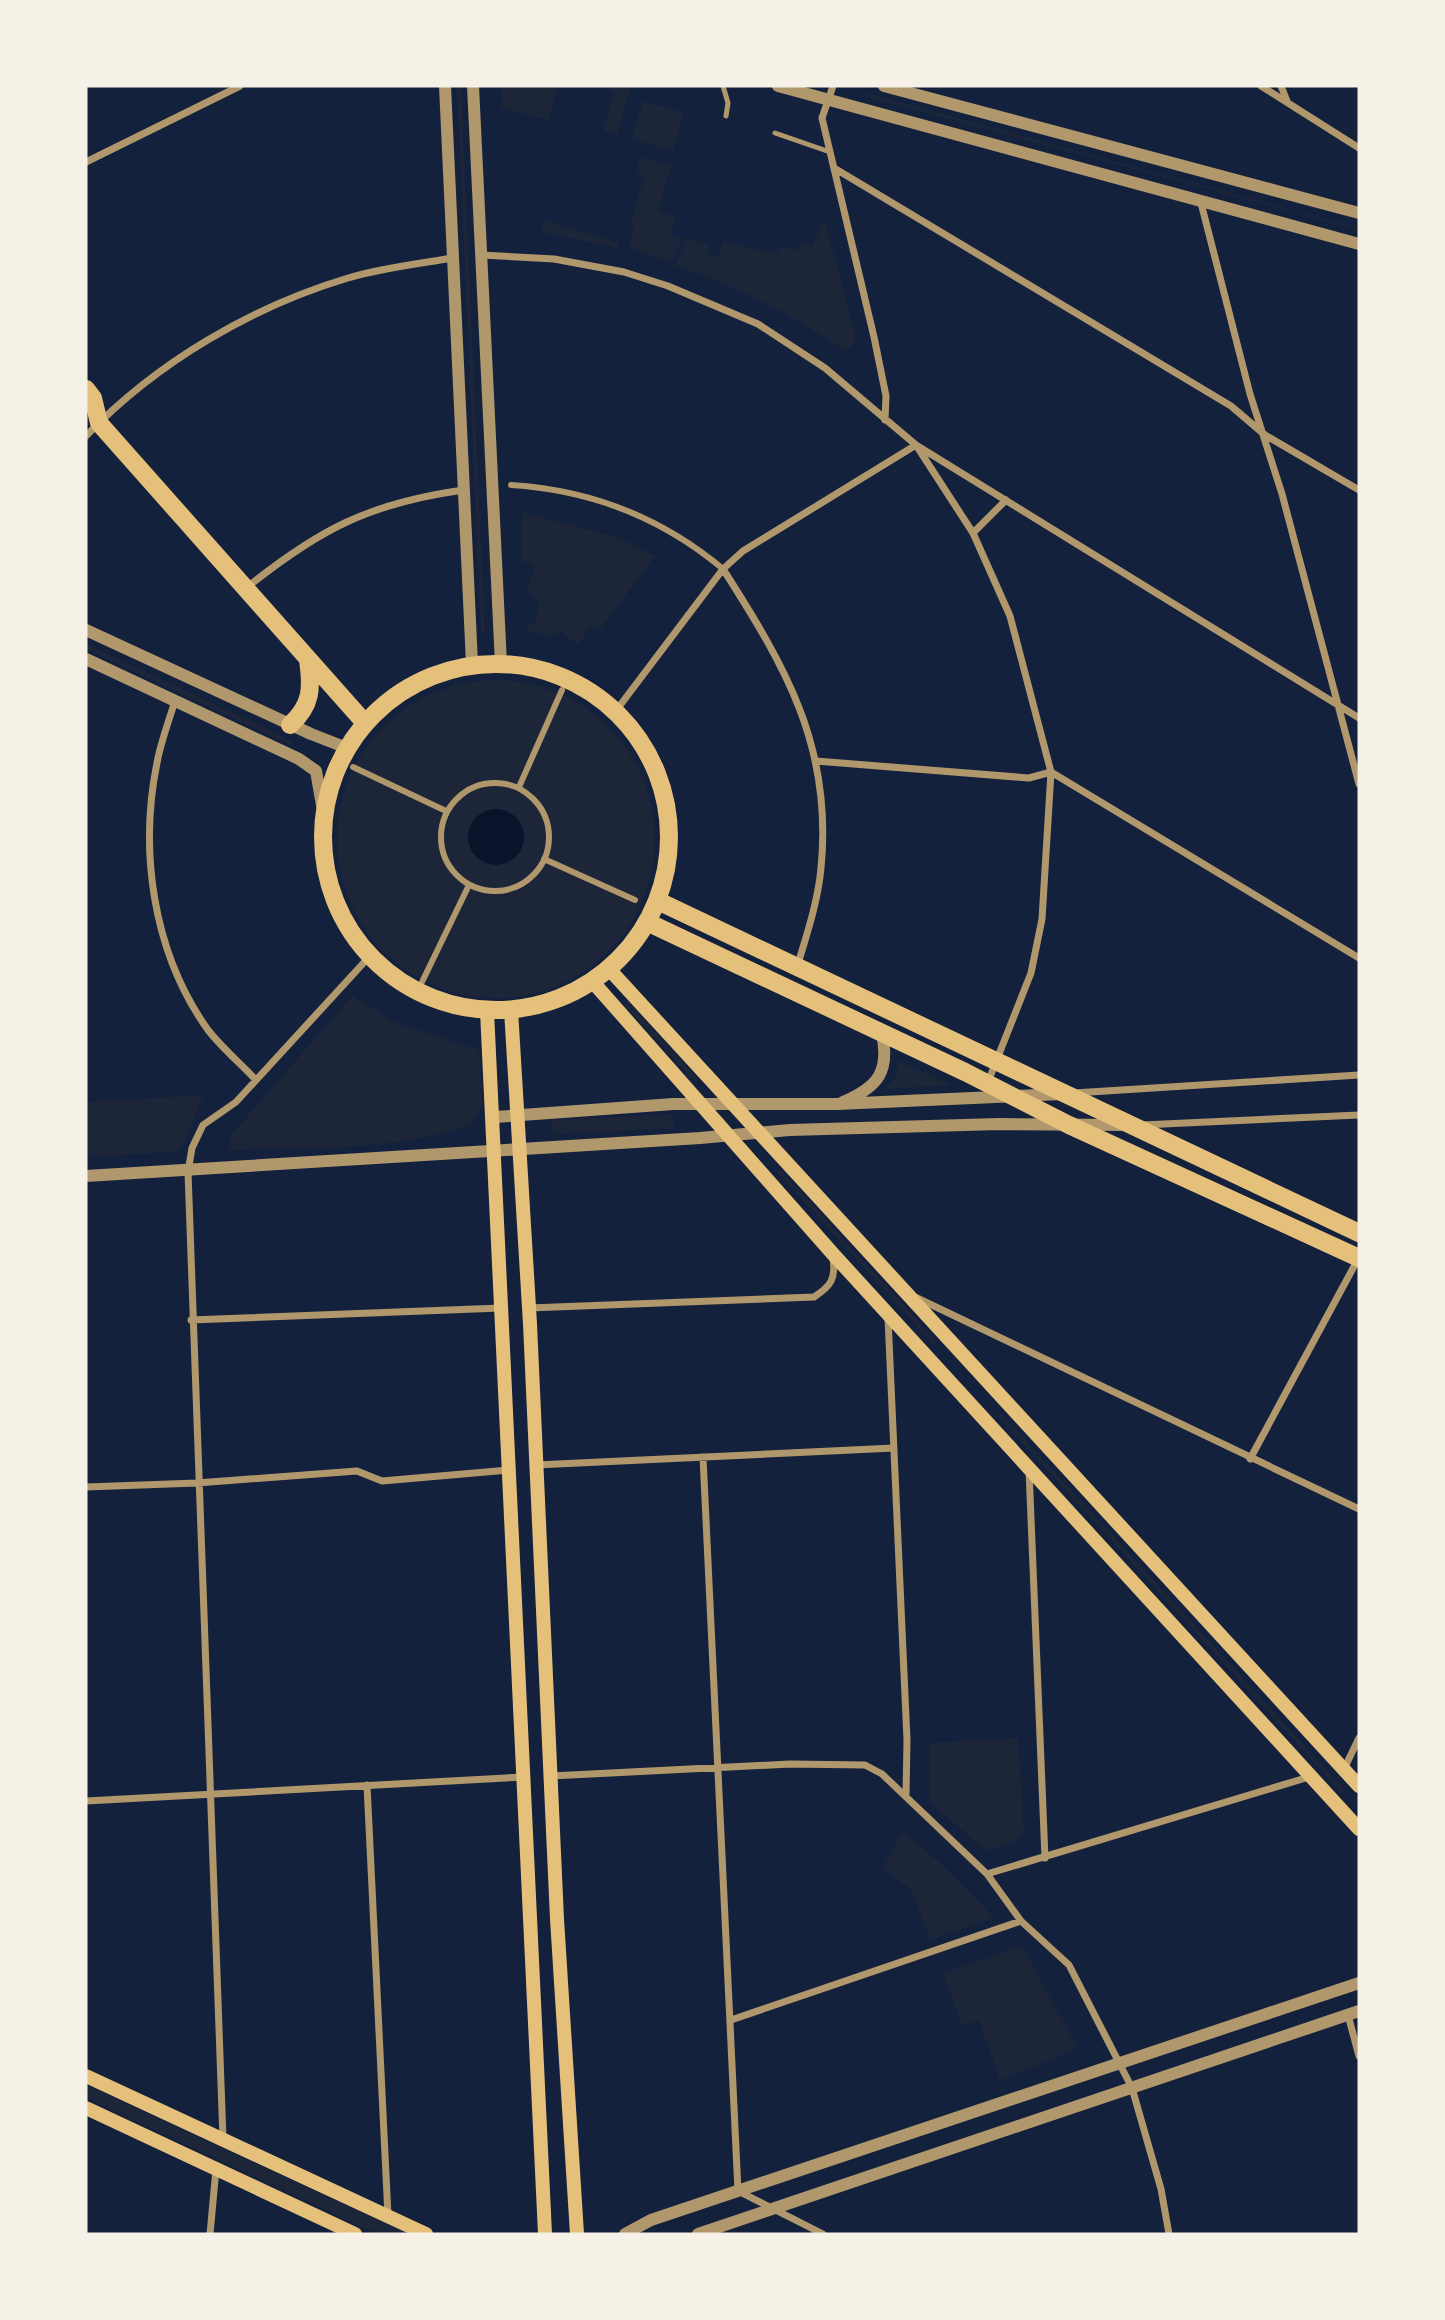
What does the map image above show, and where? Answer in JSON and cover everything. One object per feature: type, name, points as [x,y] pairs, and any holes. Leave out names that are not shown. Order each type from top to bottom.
[{"type":"main road","points":[[86,389],[93,398],[92,421],[365,723]]},
{"type":"main road","points":[[290,725],[309,702],[312,684],[308,660]]},
{"type":"main road","points":[[472,664],[501,664],[537,668],[567,679],[615,712],[643,746],[660,781],[669,819],[668,858],[658,901],[647,922],[609,969],[553,1002],[511,1010],[487,1011],[465,1008],[429,997],[389,974],[369,957],[343,919],[329,884],[323,846],[323,811],[347,748],[365,723],[396,695],[434,674],[472,664]]},
{"type":"main road","points":[[658,901],[1359,1233]]},
{"type":"main road","points":[[647,922],[988,1083],[1069,1125],[1359,1258]]},
{"type":"main road","points":[[609,969],[762,1132],[1359,1786]]},
{"type":"main road","points":[[592,981],[833,1254],[1359,1829]]},
{"type":"main road","points":[[511,1010],[577,2234]]},
{"type":"main road","points":[[487,1011],[495,1117],[545,2234]]},
{"type":"main road","points":[[86,2076],[426,2234]]},
{"type":"main road","points":[[86,2108],[355,2234]]},
{"type":"street","points":[[86,162],[240,86]]},
{"type":"street","points":[[445,86],[472,664]]},
{"type":"street","points":[[473,86],[501,664]]},
{"type":"street","points":[[778,86],[830,92],[1201,203],[1359,244]]},
{"type":"street","points":[[884,86],[1359,213]]},
{"type":"street","points":[[1262,86],[1359,148]]},
{"type":"street","points":[[1281,86],[1287,101]]},
{"type":"street","points":[[830,92],[822,118],[874,337],[886,396],[885,420]]},
{"type":"street","points":[[834,168],[1231,406],[1265,435],[1359,490]]},
{"type":"street","points":[[1201,203],[1250,394],[1265,435],[1359,784]]},
{"type":"street","points":[[481,256],[554,259],[624,272],[704,300],[758,324],[825,368],[916,445],[1359,718]]},
{"type":"street","points":[[86,436],[92,421],[160,371],[222,332],[283,303],[348,278],[453,258]]},
{"type":"street","points":[[916,445],[973,533],[1010,616],[1051,772],[1042,919],[1031,973],[998,1064],[988,1083]]},
{"type":"street","points":[[615,712],[723,569],[743,551],[916,445]]},
{"type":"street","points":[[511,485],[559,490],[634,511],[661,524],[723,569],[764,632],[797,696],[816,761],[823,820],[821,868],[815,905],[797,967]]},
{"type":"street","points":[[245,589],[298,547],[348,520],[391,504],[464,490]]},
{"type":"street","points":[[973,533],[1006,500]]},
{"type":"street","points":[[86,630],[290,725],[347,748]]},
{"type":"street","points":[[86,659],[299,759],[316,771],[323,811]]},
{"type":"street","points":[[519,788],[562,690]]},
{"type":"street","points":[[175,701],[158,758],[148,832],[153,893],[165,943],[187,997],[209,1031],[256,1080]]},
{"type":"street","points":[[816,761],[1029,778],[1051,772],[1359,958]]},
{"type":"street","points":[[353,767],[446,811]]},
{"type":"street","points":[[500,783],[519,788],[532,796],[547,821],[550,842],[544,859],[532,877],[508,889],[489,891],[469,885],[456,875],[446,860],[440,843],[446,811],[458,796],[477,787],[500,783]]},
{"type":"street","points":[[544,859],[635,900]]},
{"type":"street","points":[[422,982],[469,885]]},
{"type":"street","points":[[223,2140],[191,1320],[188,1172],[192,1148],[203,1125],[236,1102],[369,957]]},
{"type":"street","points":[[837,1104],[863,1093],[877,1080],[886,1051],[882,1033]]},
{"type":"street","points":[[495,1117],[699,1104],[837,1104],[1017,1097],[1359,1075]]},
{"type":"street","points":[[86,1176],[188,1172],[762,1132],[1127,1125],[1359,1115]]},
{"type":"street","points":[[529,1308],[814,1297],[831,1286],[835,1273],[833,1254]]},
{"type":"street","points":[[1250,1459],[1359,1258]]},
{"type":"street","points":[[908,1294],[1359,1509]]},
{"type":"street","points":[[191,1320],[503,1308]]},
{"type":"street","points":[[887,1313],[907,1740],[906,1796]]},
{"type":"street","points":[[536,1465],[894,1448]]},
{"type":"street","points":[[703,1457],[738,2191]]},
{"type":"street","points":[[1028,1467],[1045,1858]]},
{"type":"street","points":[[86,1488],[357,1471],[382,1482],[510,1470]]},
{"type":"street","points":[[1344,1769],[1359,1738]]},
{"type":"street","points":[[551,1776],[719,1767],[865,1765],[883,1774],[987,1874],[1021,1921],[1069,1965],[1132,2088],[1161,2189],[1169,2234]]},
{"type":"street","points":[[86,1801],[523,1777]]},
{"type":"street","points":[[987,1874],[1309,1777]]},
{"type":"street","points":[[367,1785],[388,2216]]},
{"type":"street","points":[[731,2020],[1021,1921]]},
{"type":"street","points":[[625,2234],[652,2220],[1359,1983]]},
{"type":"street","points":[[698,2234],[1354,2013],[1359,2056]]},
{"type":"street","points":[[210,2234],[216,2169]]},
{"type":"street","points":[[738,2191],[770,2210],[823,2234]]},
{"type":"lane","points":[[723,86],[728,103],[726,116]]},
{"type":"lane","points":[[775,133],[830,152]]},
{"type":"shaded area","points":[[457,86],[461,86],[485,634],[481,634]]},
{"type":"shaded area","points":[[501,86],[558,86],[548,120],[502,108]]},
{"type":"shaded area","points":[[602,86],[631,86],[617,134],[603,130],[614,92]]},
{"type":"shaded area","points":[[865,93],[1359,228],[1359,230],[865,96]]},
{"type":"shaded area","points":[[643,101],[684,113],[673,151],[632,139]]},
{"type":"shaded area","points":[[641,157],[671,166],[658,212],[676,217],[670,235],[682,238],[675,257],[669,261],[629,248],[635,227],[631,225],[644,176],[636,172]]},
{"type":"shaded area","points":[[544,220],[619,243],[617,248],[542,232]]},
{"type":"shaded area","points":[[821,224],[826,225],[855,335],[854,343],[845,351],[763,302],[675,265],[687,239],[710,245],[707,254],[717,258],[723,241],[778,254],[780,246],[797,250],[800,242],[813,247]]},
{"type":"shaded area","points":[[522,512],[616,537],[655,556],[600,629],[590,626],[579,645],[561,632],[552,636],[528,631],[527,625],[536,623],[539,601],[526,591],[535,567],[522,561]]},
{"type":"shaded area","points":[[86,644],[294,742],[292,746],[86,649]]},
{"type":"shaded area","points":[[496,680],[527,683],[557,692],[597,716],[619,738],[643,778],[652,808],[655,839],[652,870],[643,900],[619,940],[597,962],[557,986],[527,995],[496,998],[465,995],[435,986],[395,962],[373,940],[349,900],[340,870],[337,839],[340,808],[349,778],[373,738],[395,716],[435,692],[465,683]]},
{"type":"shaded area","points":[[490,809],[502,809],[516,817],[524,831],[522,848],[516,857],[502,865],[490,865],[473,853],[468,843],[468,831],[480,814]]},
{"type":"shaded area","points":[[352,996],[394,1022],[479,1050],[483,1104],[471,1125],[442,1134],[381,1144],[228,1150],[232,1134]]},
{"type":"shaded area","points":[[627,1001],[698,1079],[695,1082],[624,1005]]},
{"type":"shaded area","points":[[899,1061],[952,1085],[886,1089],[896,1075]]},
{"type":"shaded area","points":[[203,1095],[183,1145],[176,1152],[86,1157],[86,1102]]},
{"type":"shaded area","points":[[672,1114],[675,1128],[554,1134],[551,1127],[554,1120]]},
{"type":"shaded area","points":[[781,1170],[937,1342],[934,1345],[777,1172]]},
{"type":"shaded area","points":[[1001,1413],[1344,1789],[1341,1792],[998,1416]]},
{"type":"shaded area","points":[[1018,1738],[1024,1832],[1013,1843],[985,1850],[930,1802],[929,1743]]},
{"type":"shaded area","points":[[903,1831],[950,1872],[994,1918],[930,1940],[911,1889],[882,1869]]},
{"type":"shaded area","points":[[1022,1946],[1078,2048],[1000,2080],[979,2020],[962,2026],[943,1973]]},
{"type":"shaded area","points":[[86,2085],[408,2234],[378,2234],[86,2098]]}]
